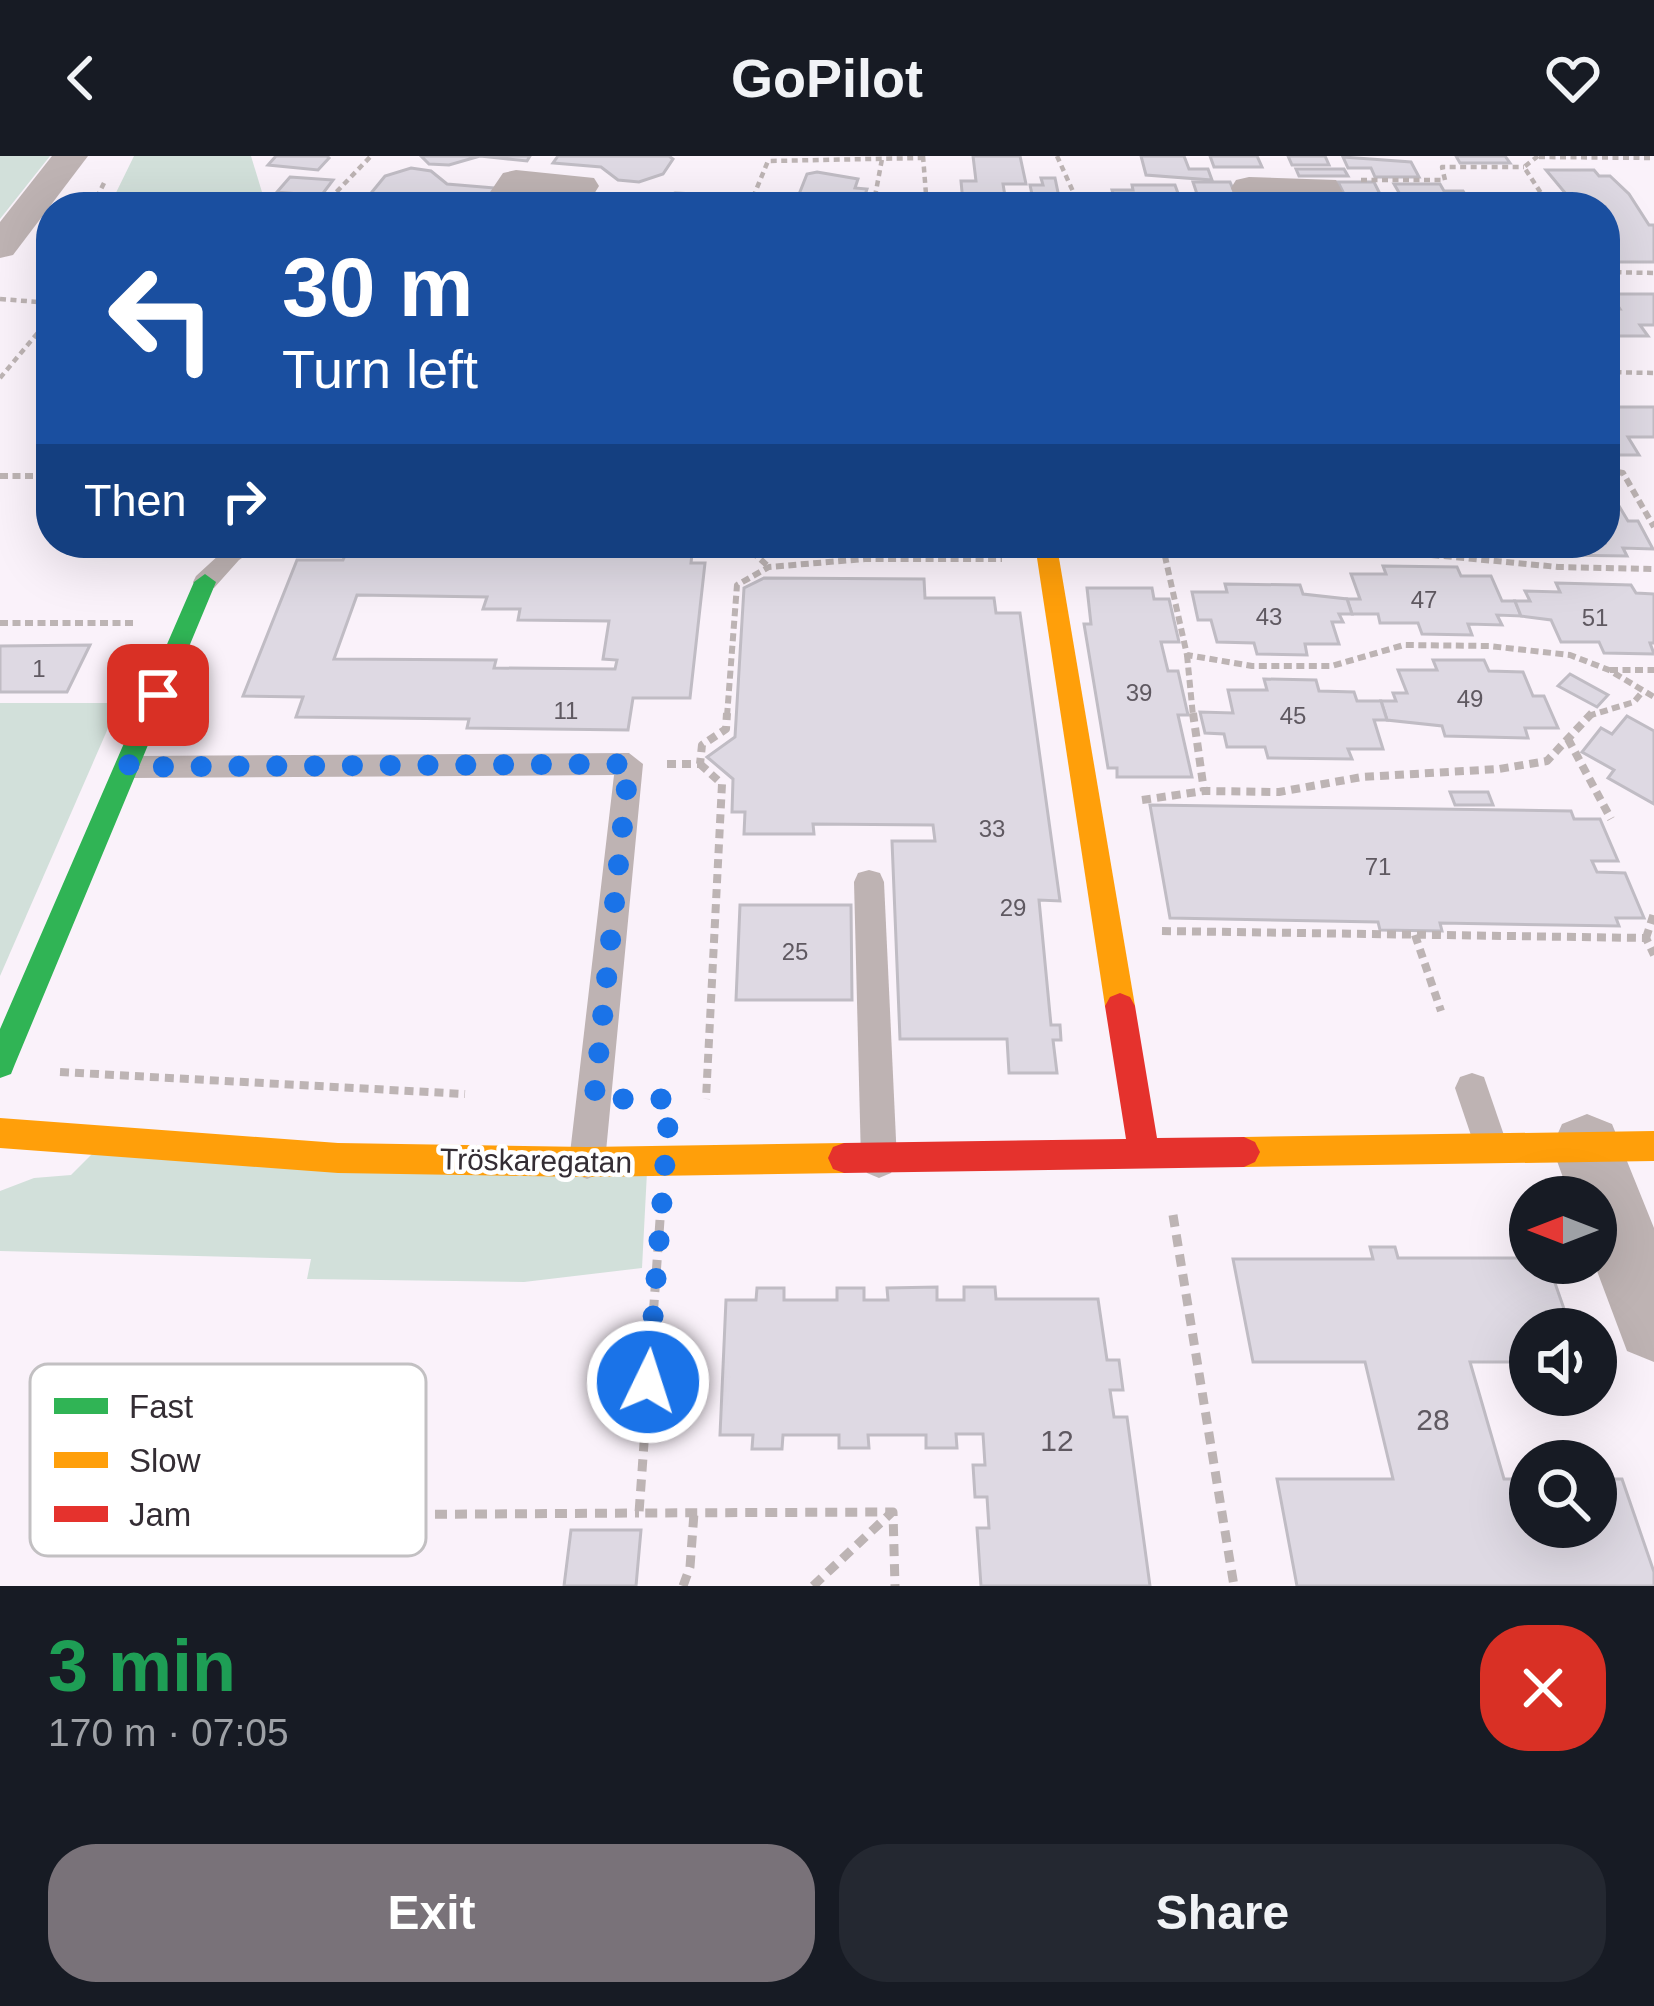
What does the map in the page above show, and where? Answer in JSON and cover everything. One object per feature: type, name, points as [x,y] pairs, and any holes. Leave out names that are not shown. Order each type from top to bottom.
[{"type":"street","points":[[42,192],[70,156]]},
{"type":"street","points":[[508,192],[536,169],[581,186],[577,192]]},
{"type":"street","points":[[1276,183],[1325,192]]},
{"type":"street","points":[[0,247],[36,200]]},
{"type":"street","points":[[1048,558],[1107,930],[1153,1154]]},
{"type":"street","points":[[0,1064],[206,582]]},
{"type":"street","name":"Tröskaregatan","points":[[0,1133],[338,1158],[665,1163],[1621,1146],[1654,1324]]},
{"type":"lane","points":[[206,582],[227,558]]},
{"type":"lane","points":[[128,767],[629,764],[587,1162]]},
{"type":"lane","points":[[869,882],[879,1161]]},
{"type":"lane","points":[[1472,1088],[1491,1148]]},
{"type":"path","points":[[336,192],[371,156]]},
{"type":"path","points":[[761,156],[768,160],[923,157],[926,192]]},
{"type":"path","points":[[1057,156],[1073,192]]},
{"type":"path","points":[[1276,183],[1445,180],[1442,167],[1524,167],[1538,156],[1654,158]]},
{"type":"path","points":[[876,192],[882,159]]},
{"type":"path","points":[[754,192],[768,160]]},
{"type":"path","points":[[1524,167],[1540,192]]},
{"type":"path","points":[[1620,272],[1654,273]]},
{"type":"path","points":[[0,299],[36,302]]},
{"type":"path","points":[[0,378],[36,335]]},
{"type":"path","points":[[1620,372],[1654,373]]},
{"type":"path","points":[[1620,472],[1654,527]]},
{"type":"path","points":[[0,476],[36,476]]},
{"type":"path","points":[[759,558],[769,567]]},
{"type":"path","points":[[700,764],[701,745],[726,729],[737,585],[769,567],[888,558]]},
{"type":"path","points":[[1165,558],[1187,655],[1194,717],[1191,729],[1204,791]]},
{"type":"path","points":[[1464,558],[1654,569]]},
{"type":"path","points":[[0,623],[188,623]]},
{"type":"path","points":[[1187,655],[1252,666],[1332,666],[1404,645],[1489,646],[1570,655],[1609,670],[1654,697]]},
{"type":"path","points":[[1609,670],[1654,670]]},
{"type":"path","points":[[1086,800],[1280,791],[1362,777],[1499,769],[1547,761],[1590,714],[1634,702],[1643,691]]},
{"type":"path","points":[[1568,739],[1611,818]]},
{"type":"path","points":[[629,764],[700,764],[716,772],[722,784],[706,1099]]},
{"type":"path","points":[[1654,913],[1646,938],[1654,955]]},
{"type":"path","points":[[1107,930],[1646,938]]},
{"type":"path","points":[[1415,935],[1441,1011]]},
{"type":"path","points":[[46,1071],[488,1095]]},
{"type":"path","points":[[639,1513],[670,1099],[727,1099]]},
{"type":"path","points":[[1153,1154],[1234,1586]]},
{"type":"path","points":[[426,1514],[892,1512]]},
{"type":"path","points":[[813,1586],[892,1512]]},
{"type":"path","points":[[892,1512],[896,1586]]},
{"type":"path","points":[[683,1586],[690,1567],[694,1513]]},
{"type":"shaded area","points":[[0,156],[50,156],[0,219]]},
{"type":"shaded area","points":[[134,156],[251,156],[262,192],[116,192]]},
{"type":"shaded area","points":[[0,703],[119,703],[0,976]]},
{"type":"shaded area","points":[[92,1154],[647,1172],[642,1268],[524,1282],[307,1279],[311,1259],[0,1251],[0,1191],[34,1178],[71,1175]]},
{"type":"building","points":[[276,156],[329,158],[318,170],[268,165]]},
{"type":"building","points":[[421,156],[480,156],[449,165],[429,164]]},
{"type":"building","points":[[480,156],[530,156],[527,161]]},
{"type":"building","points":[[558,156],[673,159],[663,174],[639,182],[618,180],[601,167],[553,163]]},
{"type":"building","points":[[973,156],[1020,156],[1026,184],[1003,184],[1004,192],[962,192],[961,181],[976,181]]},
{"type":"building","points":[[1141,156],[1184,156],[1189,169],[1208,169],[1212,180],[1146,175]]},
{"type":"building","points":[[1210,156],[1257,156],[1262,167],[1214,167]]},
{"type":"building","points":[[1288,156],[1325,156],[1329,165],[1292,165]]},
{"type":"building","points":[[1456,156],[1505,156],[1510,163],[1460,163]]},
{"type":"building","points":[[1343,157],[1411,162],[1419,177],[1375,177],[1371,168],[1348,168]]},
{"type":"building","points":[[411,168],[431,171],[447,184],[495,188],[492,192],[372,192],[385,176]]},
{"type":"building","points":[[1296,169],[1344,169],[1348,176],[1299,176]]},
{"type":"building","points":[[1546,170],[1594,170],[1599,176],[1610,176],[1629,194],[1649,225],[1654,225],[1654,262],[1620,262],[1620,192],[1564,192]]},
{"type":"building","points":[[807,174],[858,179],[855,188],[867,189],[800,192]]},
{"type":"building","points":[[290,177],[333,180],[324,192],[277,192]]},
{"type":"building","points":[[1041,178],[1055,178],[1058,192],[1032,192],[1030,185],[1043,185]]},
{"type":"building","points":[[1193,182],[1230,182],[1234,192],[1196,192]]},
{"type":"building","points":[[1338,182],[1374,182],[1379,192],[1343,192]]},
{"type":"building","points":[[1394,184],[1440,184],[1444,191],[1464,192],[1399,192]]},
{"type":"building","points":[[1132,185],[1175,185],[1178,192],[1112,190],[1133,190]]},
{"type":"building","points":[[1620,294],[1654,294],[1654,325],[1640,325],[1648,336],[1620,336]]},
{"type":"building","points":[[1620,407],[1654,407],[1654,437],[1628,437],[1639,455],[1620,455]]},
{"type":"building","points":[[1620,508],[1628,521],[1638,521],[1653,549],[1623,548],[1627,556],[1620,556]]},
{"type":"building","points":[[692,558],[691,563],[705,563],[690,698],[633,698],[628,730],[467,728],[469,719],[296,717],[303,697],[243,696],[297,560]],"holes":[[[357,595],[487,597],[483,609],[520,609],[518,620],[609,621],[603,659],[617,660],[615,669],[494,668],[496,660],[334,659]]]},
{"type":"building","points":[[1383,566],[1457,567],[1461,576],[1491,576],[1502,601],[1515,601],[1521,616],[1497,615],[1502,625],[1468,624],[1472,635],[1422,634],[1418,623],[1380,623],[1378,614],[1352,614],[1347,599],[1360,599],[1351,574],[1386,574]]},
{"type":"building","points":[[764,578],[924,579],[925,598],[994,598],[996,613],[1020,613],[1060,901],[1039,900],[1051,1025],[1060,1025],[1061,1040],[1053,1040],[1057,1073],[1009,1073],[1007,1039],[900,1039],[892,841],[935,841],[933,825],[813,824],[814,834],[744,834],[745,812],[732,812],[733,779],[707,757],[735,737],[744,588]]},
{"type":"building","points":[[1556,583],[1631,585],[1636,593],[1654,594],[1654,643],[1650,643],[1654,654],[1604,653],[1599,642],[1561,642],[1551,620],[1521,616],[1515,601],[1530,601],[1525,591],[1560,592]]},
{"type":"building","points":[[1225,584],[1300,585],[1303,594],[1347,599],[1352,614],[1339,614],[1343,622],[1332,622],[1339,644],[1305,644],[1307,655],[1257,654],[1254,643],[1217,642],[1211,620],[1198,620],[1192,592],[1227,592]]},
{"type":"building","points":[[1087,588],[1152,588],[1154,599],[1169,599],[1179,642],[1161,642],[1168,671],[1178,671],[1188,715],[1178,715],[1192,777],[1117,777],[1117,768],[1108,768],[1084,624],[1091,624]]},
{"type":"building","points":[[90,645],[67,692],[0,692],[0,646]]},
{"type":"building","points":[[1433,660],[1484,660],[1489,671],[1523,672],[1533,696],[1544,696],[1558,728],[1525,728],[1528,738],[1445,736],[1442,726],[1387,720],[1381,701],[1396,701],[1393,693],[1407,693],[1398,670],[1437,670]]},
{"type":"building","points":[[1570,674],[1608,695],[1597,707],[1558,686]]},
{"type":"building","points":[[1264,679],[1316,680],[1319,691],[1354,692],[1357,701],[1381,701],[1387,720],[1374,720],[1383,749],[1348,749],[1352,759],[1268,758],[1265,747],[1227,747],[1224,734],[1205,733],[1200,712],[1233,713],[1228,690],[1267,690]]},
{"type":"building","points":[[1627,716],[1654,731],[1654,804],[1608,778],[1614,770],[1582,752],[1601,728],[1612,734]]},
{"type":"building","points":[[1450,792],[1488,792],[1493,805],[1455,805]]},
{"type":"building","points":[[1150,805],[1571,811],[1574,819],[1600,819],[1618,861],[1592,861],[1597,872],[1625,873],[1644,918],[1616,918],[1619,926],[1440,923],[1442,931],[1380,930],[1378,922],[1170,918]]},
{"type":"building","points":[[740,905],[851,905],[852,1000],[736,1000]]},
{"type":"building","points":[[1370,1247],[1395,1247],[1398,1258],[1509,1258],[1509,1284],[1555,1284],[1564,1308],[1509,1308],[1509,1362],[1470,1362],[1504,1479],[1509,1479],[1509,1548],[1617,1548],[1617,1479],[1622,1479],[1654,1572],[1654,1586],[1297,1586],[1277,1479],[1393,1479],[1365,1362],[1253,1362],[1233,1259],[1373,1259]]},
{"type":"building","points":[[937,1287],[937,1300],[964,1300],[964,1287],[995,1287],[996,1299],[1098,1299],[1107,1360],[1119,1360],[1123,1390],[1110,1390],[1114,1417],[1127,1417],[1150,1586],[981,1586],[977,1528],[989,1528],[987,1497],[975,1497],[973,1465],[985,1465],[983,1434],[956,1434],[957,1448],[926,1448],[926,1435],[868,1435],[869,1448],[839,1448],[839,1435],[783,1435],[782,1449],[752,1449],[753,1435],[720,1435],[726,1300],[756,1300],[757,1288],[784,1288],[784,1300],[837,1300],[837,1288],[864,1288],[864,1300],[888,1300],[887,1288]]},
{"type":"building","points":[[571,1530],[641,1530],[636,1586],[564,1586]]},
{"type":"traffic: fast","points":[[0,1064],[205,582]]},
{"type":"traffic: slow","points":[[1048,558],[1120,1006]]},
{"type":"traffic: slow","points":[[0,1133],[338,1158],[587,1162],[844,1158]]},
{"type":"traffic: slow","points":[[1244,1152],[1654,1146]]},
{"type":"traffic: jam","points":[[1120,1006],[1144,1155]]},
{"type":"traffic: jam","points":[[844,1158],[1244,1152]]},
{"type":"route","points":[[158,695],[128,767],[629,764],[594,1099],[670,1099],[648,1382]]}]
